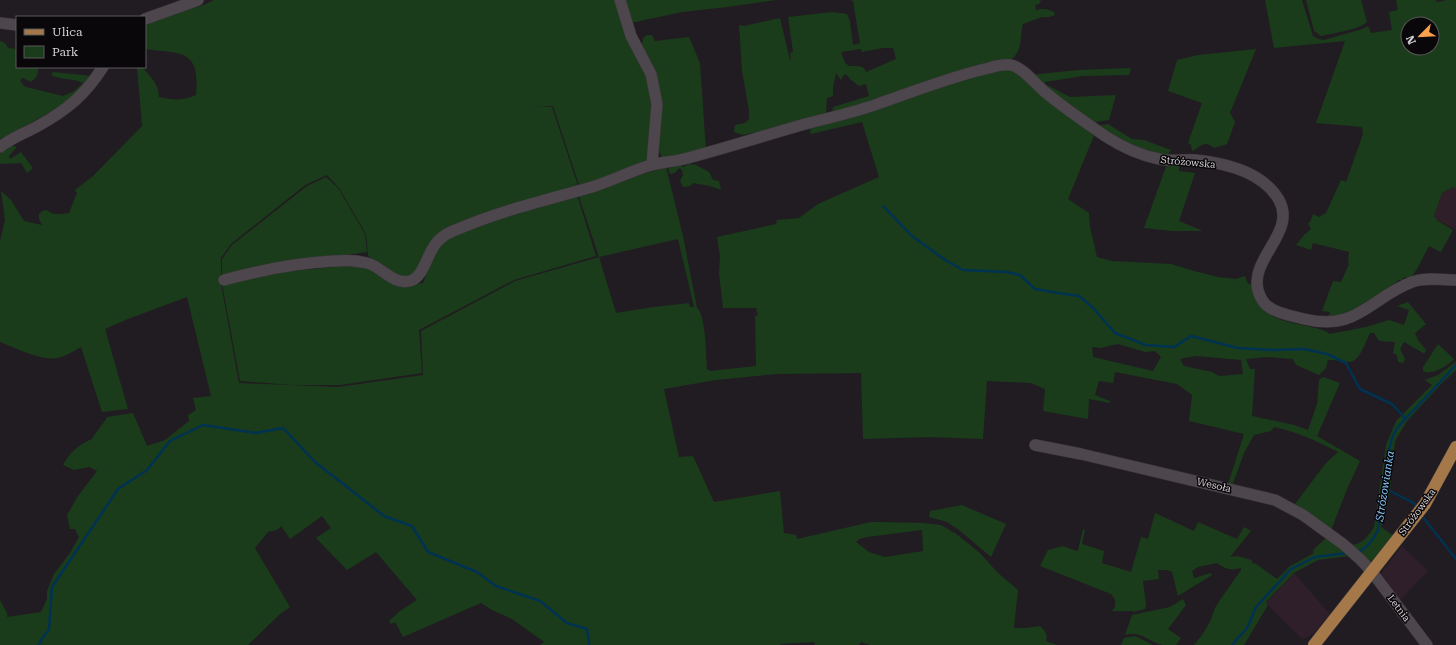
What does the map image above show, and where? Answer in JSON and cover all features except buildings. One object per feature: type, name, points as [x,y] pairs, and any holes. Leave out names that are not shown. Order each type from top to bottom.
[{"type":"main road","name":"Stróżowska","points":[[1314,645],[1430,496],[1456,447]]},
{"type":"street","points":[[146,19],[198,0]]},
{"type":"street","points":[[224,280],[268,268],[317,262],[354,261],[371,264],[397,280],[411,280],[421,274],[429,253],[438,240],[454,230],[508,210],[595,186],[652,164],[657,104],[652,74],[631,36],[620,0]]},
{"type":"street","points":[[0,23],[16,25]]},
{"type":"street","name":"Stróżowska","points":[[652,164],[677,161],[798,126],[871,107],[978,70],[999,65],[1013,65],[1045,92],[1104,135],[1128,150],[1163,160],[1195,160],[1226,165],[1261,180],[1274,192],[1283,208],[1284,220],[1261,262],[1256,284],[1262,301],[1268,307],[1312,321],[1329,322],[1344,320],[1360,313],[1412,282],[1424,279],[1456,280]]},
{"type":"street","points":[[0,147],[56,116],[87,90],[102,68]]},
{"type":"street","name":"Wesoła","points":[[1034,445],[1081,454],[1275,500],[1302,515],[1343,544],[1372,572]]},
{"type":"street","name":"Letnia","points":[[1372,572],[1427,645]]},
{"type":"shaded area","points":[[1454,187],[1456,189],[1456,230],[1436,219],[1434,216],[1442,193]]},
{"type":"shaded area","points":[[1402,546],[1428,571],[1399,601],[1379,576]]},
{"type":"shaded area","points":[[1294,573],[1330,614],[1316,631],[1308,637],[1302,639],[1266,603]]},
{"type":"green space","points":[[214,0],[616,0],[625,35],[650,84],[652,117],[647,160],[639,167],[580,188],[553,106],[537,106],[552,107],[579,189],[515,206],[510,193],[515,207],[454,230],[411,278],[397,277],[372,261],[368,255],[366,234],[339,188],[327,175],[307,184],[231,244],[221,258],[221,284],[239,383],[338,387],[423,375],[421,331],[515,281],[599,257],[578,194],[666,167],[683,236],[697,308],[700,312],[704,327],[707,369],[710,371],[756,366],[755,316],[758,315],[756,308],[723,308],[719,273],[720,256],[717,237],[776,224],[777,220],[799,218],[818,204],[879,177],[862,122],[811,134],[810,132],[811,126],[832,113],[833,107],[869,96],[866,84],[859,86],[846,74],[841,80],[836,73],[833,96],[827,98],[826,113],[753,137],[752,133],[743,135],[734,132],[735,125],[745,123],[749,119],[742,71],[739,25],[744,26],[780,18],[791,60],[790,53],[793,52],[788,17],[832,12],[847,14],[850,21],[853,45],[860,43],[853,1],[850,0],[1041,0],[1039,4],[1035,5],[1036,10],[1048,10],[1054,12],[1055,15],[1042,17],[1023,24],[1019,49],[1014,57],[1009,61],[1014,67],[1095,133],[1068,199],[1089,213],[1090,227],[1097,257],[1112,261],[1171,264],[1218,277],[1236,279],[1245,276],[1248,284],[1251,284],[1259,304],[1271,315],[1287,322],[1319,329],[1330,334],[1366,327],[1389,320],[1404,325],[1409,310],[1397,306],[1408,302],[1426,324],[1415,333],[1418,340],[1426,350],[1425,353],[1423,353],[1404,342],[1400,349],[1405,359],[1403,363],[1398,362],[1397,355],[1393,353],[1395,342],[1379,341],[1374,333],[1370,333],[1363,349],[1356,359],[1348,362],[1342,360],[1328,360],[1326,368],[1319,375],[1296,365],[1293,359],[1267,357],[1246,359],[1250,369],[1255,369],[1252,416],[1294,425],[1308,430],[1317,404],[1319,380],[1323,377],[1340,383],[1317,436],[1360,461],[1331,530],[1295,504],[1326,463],[1338,452],[1307,437],[1274,427],[1271,431],[1254,435],[1244,453],[1232,486],[1228,484],[1244,434],[1189,421],[1192,395],[1177,384],[1115,372],[1113,383],[1099,381],[1095,395],[1110,401],[1110,403],[1089,399],[1088,419],[1043,411],[1045,389],[1031,383],[987,381],[983,439],[930,437],[863,439],[861,373],[776,374],[716,380],[664,389],[679,457],[693,456],[714,502],[780,491],[784,533],[796,535],[797,539],[871,522],[941,525],[953,533],[954,532],[980,553],[998,573],[1018,590],[1014,628],[1040,626],[1046,633],[1046,641],[1057,645],[870,645],[861,642],[859,645],[815,645],[814,642],[780,645],[540,645],[544,642],[512,619],[481,603],[403,637],[395,622],[391,624],[389,621],[400,611],[417,600],[376,552],[347,570],[316,538],[331,528],[322,516],[290,539],[281,526],[277,530],[268,532],[255,548],[290,607],[280,614],[248,645],[0,645],[0,600],[7,613],[7,617],[41,612],[47,599],[47,591],[54,574],[70,553],[79,537],[75,529],[70,529],[67,515],[78,496],[97,471],[89,467],[74,470],[63,465],[69,456],[79,446],[92,439],[107,417],[133,413],[147,446],[165,440],[189,421],[188,415],[196,410],[193,398],[211,396],[187,297],[105,329],[128,409],[102,412],[81,347],[58,358],[44,358],[0,342],[0,241],[5,220],[1,191],[11,200],[24,221],[42,225],[39,219],[39,214],[45,210],[53,214],[69,213],[77,193],[75,190],[93,176],[142,126],[137,68],[143,68],[154,80],[159,92],[159,97],[178,99],[196,95],[197,80],[192,62],[179,54],[146,49],[146,26],[173,12],[201,6]],"holes":[[[883,48],[893,48],[896,59],[866,72],[864,68],[859,66],[849,66],[845,63],[841,52],[861,49],[862,52]],[[678,239],[694,307],[690,307],[689,303],[616,313],[599,257]],[[1118,344],[1145,352],[1155,351],[1161,357],[1153,371],[1093,357],[1092,347],[1100,348]],[[1195,356],[1241,360],[1243,374],[1219,376],[1212,372],[1184,366],[1180,359]],[[922,530],[923,551],[885,557],[869,552],[856,542],[859,539]]]},
{"type":"green space","points":[[625,0],[776,0],[682,12],[631,23]]},
{"type":"green space","points":[[1265,0],[1302,0],[1313,36],[1324,40],[1368,26],[1371,33],[1392,30],[1389,12],[1398,10],[1396,0],[1435,0],[1438,2],[1456,0],[1456,189],[1453,187],[1442,193],[1434,216],[1438,221],[1453,230],[1441,252],[1429,246],[1410,279],[1404,277],[1402,280],[1399,280],[1379,295],[1345,315],[1328,317],[1330,312],[1322,311],[1333,281],[1341,282],[1349,264],[1349,252],[1313,243],[1311,250],[1296,245],[1311,229],[1308,223],[1310,222],[1313,214],[1319,217],[1326,213],[1341,180],[1346,182],[1363,134],[1362,127],[1316,123],[1345,41],[1274,48]]},
{"type":"green space","points":[[1306,0],[1361,0],[1367,22],[1352,29],[1321,36],[1314,31]]},
{"type":"green space","points":[[647,35],[652,35],[655,41],[689,37],[700,63],[706,151],[664,160],[659,152],[660,133],[656,70],[642,45],[643,38]]},
{"type":"green space","points":[[0,41],[5,43],[8,48],[16,49],[16,68],[38,68],[37,76],[31,82],[23,78],[20,80],[26,87],[63,96],[74,91],[83,83],[75,80],[55,77],[51,75],[53,72],[91,76],[78,93],[53,111],[0,139]]},
{"type":"green space","points":[[1256,49],[1230,113],[1235,122],[1227,144],[1214,148],[1211,145],[1205,144],[1192,151],[1191,145],[1188,143],[1202,103],[1168,91],[1177,60],[1198,55]]},
{"type":"green space","points":[[1131,68],[1129,75],[1083,76],[1045,82],[1045,84],[1070,97],[1116,95],[1109,120],[1095,122],[1089,122],[1030,75],[1078,70]]},
{"type":"green space","points":[[1108,124],[1132,139],[1144,140],[1171,150],[1166,158],[1145,154],[1096,126]]},
{"type":"green space","points":[[11,146],[15,146],[16,148],[9,156],[10,159],[21,152],[33,168],[27,173],[21,163],[0,164],[0,154]]},
{"type":"green space","points":[[689,164],[696,165],[709,172],[713,180],[719,181],[721,190],[710,186],[693,183],[690,186],[683,187],[680,181],[683,175],[682,170],[679,168],[675,173],[670,174],[668,168],[679,165],[683,167]]},
{"type":"green space","points":[[1167,164],[1179,165],[1179,171],[1195,173],[1179,221],[1203,231],[1172,231],[1144,228]]},
{"type":"green space","points":[[326,177],[338,188],[365,234],[367,252],[249,268],[222,277],[222,259],[232,245],[307,186]]},
{"type":"green space","points":[[577,195],[596,256],[514,280],[419,330],[422,373],[340,385],[292,385],[240,381],[222,284],[260,274],[344,266],[358,266],[370,269],[400,286],[423,283],[438,245],[468,229]]},
{"type":"green space","points":[[1438,344],[1454,359],[1447,365],[1435,371],[1423,371],[1423,367]]},
{"type":"green space","points":[[1456,362],[1456,370],[1407,421],[1395,441],[1390,491],[1381,527],[1394,536],[1371,562],[1350,545],[1354,545],[1364,539],[1370,534],[1374,527],[1386,445],[1396,421],[1432,385],[1425,380],[1438,375]]},
{"type":"green space","points":[[962,505],[1006,524],[991,557],[959,530],[947,522],[929,517],[930,511]]},
{"type":"green space","points":[[1155,513],[1194,531],[1198,522],[1237,539],[1244,527],[1251,531],[1230,557],[1237,556],[1252,560],[1252,563],[1256,564],[1277,579],[1290,566],[1314,553],[1313,550],[1326,538],[1350,556],[1318,560],[1294,573],[1266,602],[1268,605],[1244,645],[1194,645],[1210,622],[1215,608],[1241,568],[1229,569],[1217,563],[1198,567],[1192,571],[1194,578],[1211,573],[1212,575],[1178,596],[1172,572],[1167,570],[1158,570],[1159,579],[1143,581],[1146,605],[1145,609],[1133,612],[1111,611],[1114,609],[1115,599],[1111,594],[1040,566],[1048,550],[1063,546],[1077,551],[1083,529],[1085,530],[1082,544],[1104,551],[1102,563],[1131,572],[1141,537],[1148,539]]},
{"type":"green space","points":[[1183,599],[1186,605],[1168,629],[1181,638],[1176,645],[1158,644],[1136,634],[1125,635],[1132,615],[1170,607]]},
{"type":"green space","points":[[1135,636],[1153,645],[1121,645],[1124,638]]},
{"type":"waterway","points":[[883,206],[912,236],[945,260],[963,270],[1007,272],[1020,275],[1035,289],[1079,296],[1093,308],[1115,333],[1146,345],[1174,347],[1191,336],[1238,348],[1273,350],[1304,349],[1327,354],[1346,363],[1360,389],[1392,404],[1405,418]]},
{"type":"waterway","name":"Stróżowianka","points":[[1357,552],[1367,546],[1378,530],[1389,450],[1392,438],[1397,428],[1456,365]]},
{"type":"waterway","points":[[38,645],[49,629],[52,587],[118,489],[147,470],[170,441],[203,425],[256,433],[283,428],[315,462],[384,516],[412,526],[428,552],[477,572],[496,586],[540,601],[567,623],[587,629],[589,645]]},
{"type":"waterway","points":[[1384,488],[1414,503],[1417,508]]},
{"type":"waterway","points":[[1422,516],[1456,559]]},
{"type":"waterway","name":"Stróżowianka","points":[[1232,645],[1247,628],[1256,607],[1291,569],[1315,557],[1348,553]]}]
